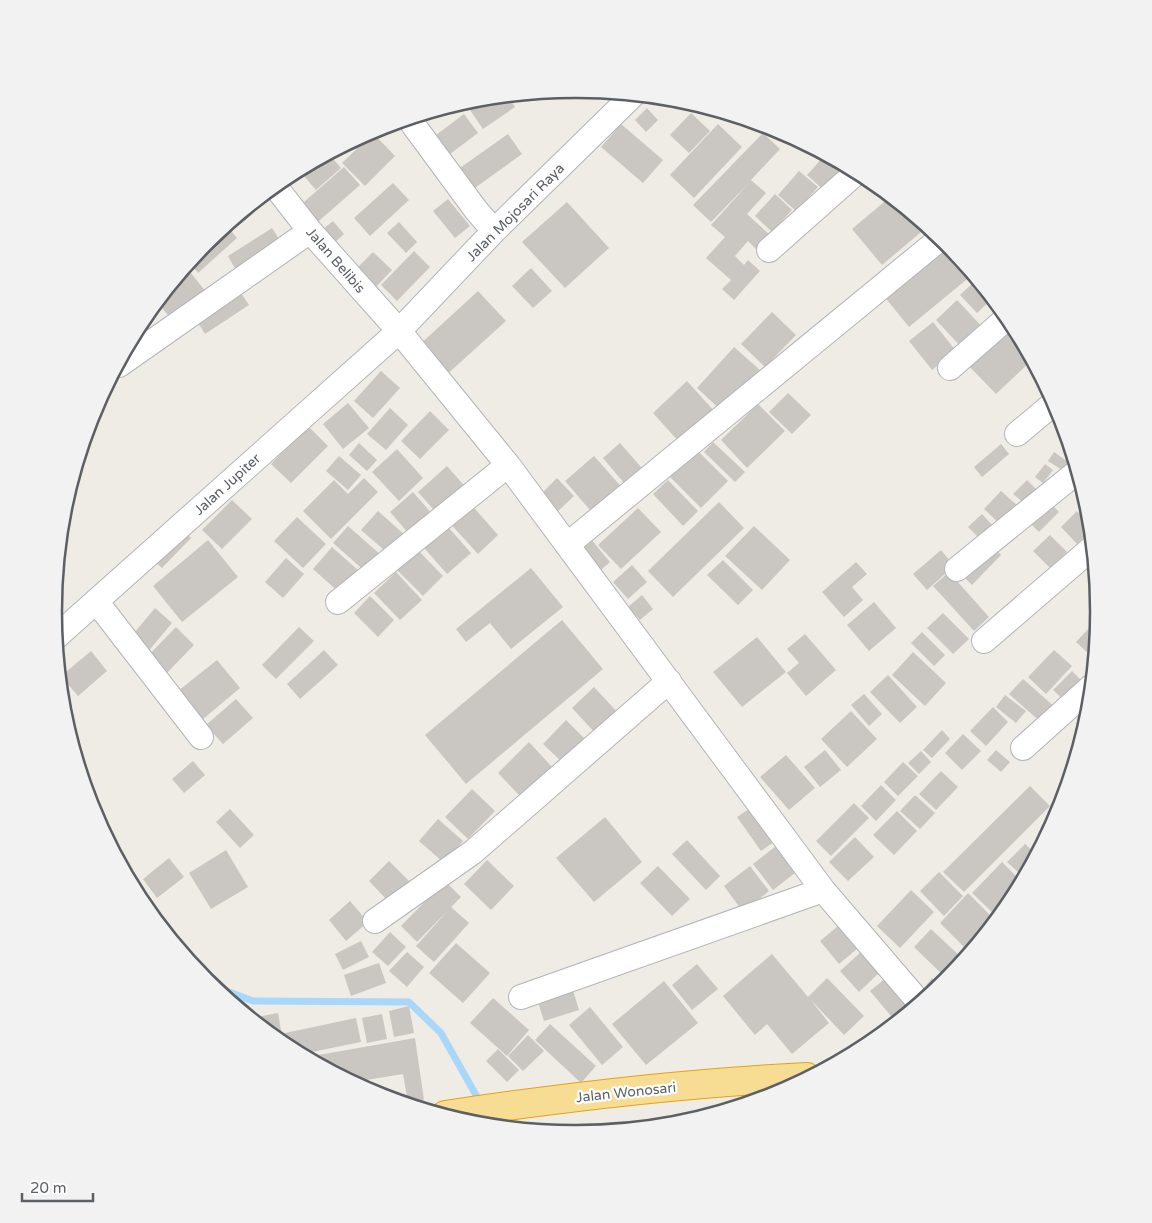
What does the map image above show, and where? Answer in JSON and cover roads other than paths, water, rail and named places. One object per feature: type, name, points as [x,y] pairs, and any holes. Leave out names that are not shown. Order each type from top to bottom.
[{"type":"highway","name":"Jalan Wonosari","points":[[463,1112],[527,1102],[790,1078]]},
{"type":"street","name":"Jalan Mojosari Raya","points":[[399,331],[494,231],[627,101]]},
{"type":"street","points":[[413,124],[470,203],[494,231]]},
{"type":"street","points":[[769,250],[850,178]]},
{"type":"street","name":"Jalan Belibis","points":[[280,192],[310,231],[399,331],[508,465],[823,890],[915,998]]},
{"type":"street","points":[[130,358],[310,231]]},
{"type":"street","points":[[567,545],[934,243]]},
{"type":"street","points":[[950,368],[1001,323]]},
{"type":"street","name":"Jalan Jupiter","points":[[63,631],[399,331]]},
{"type":"street","points":[[1017,434],[1047,409]]},
{"type":"street","points":[[338,602],[508,465]]},
{"type":"street","points":[[957,569],[1071,477]]},
{"type":"street","points":[[984,641],[1086,553]]},
{"type":"street","points":[[96,601],[201,737]]},
{"type":"street","points":[[375,920],[473,852],[668,681]]},
{"type":"street","points":[[1023,748],[1083,694]]},
{"type":"street","points":[[521,997],[823,890]]},
{"type":"waterway","points":[[232,993],[253,1001],[409,1002],[441,1033],[481,1104]]}]
